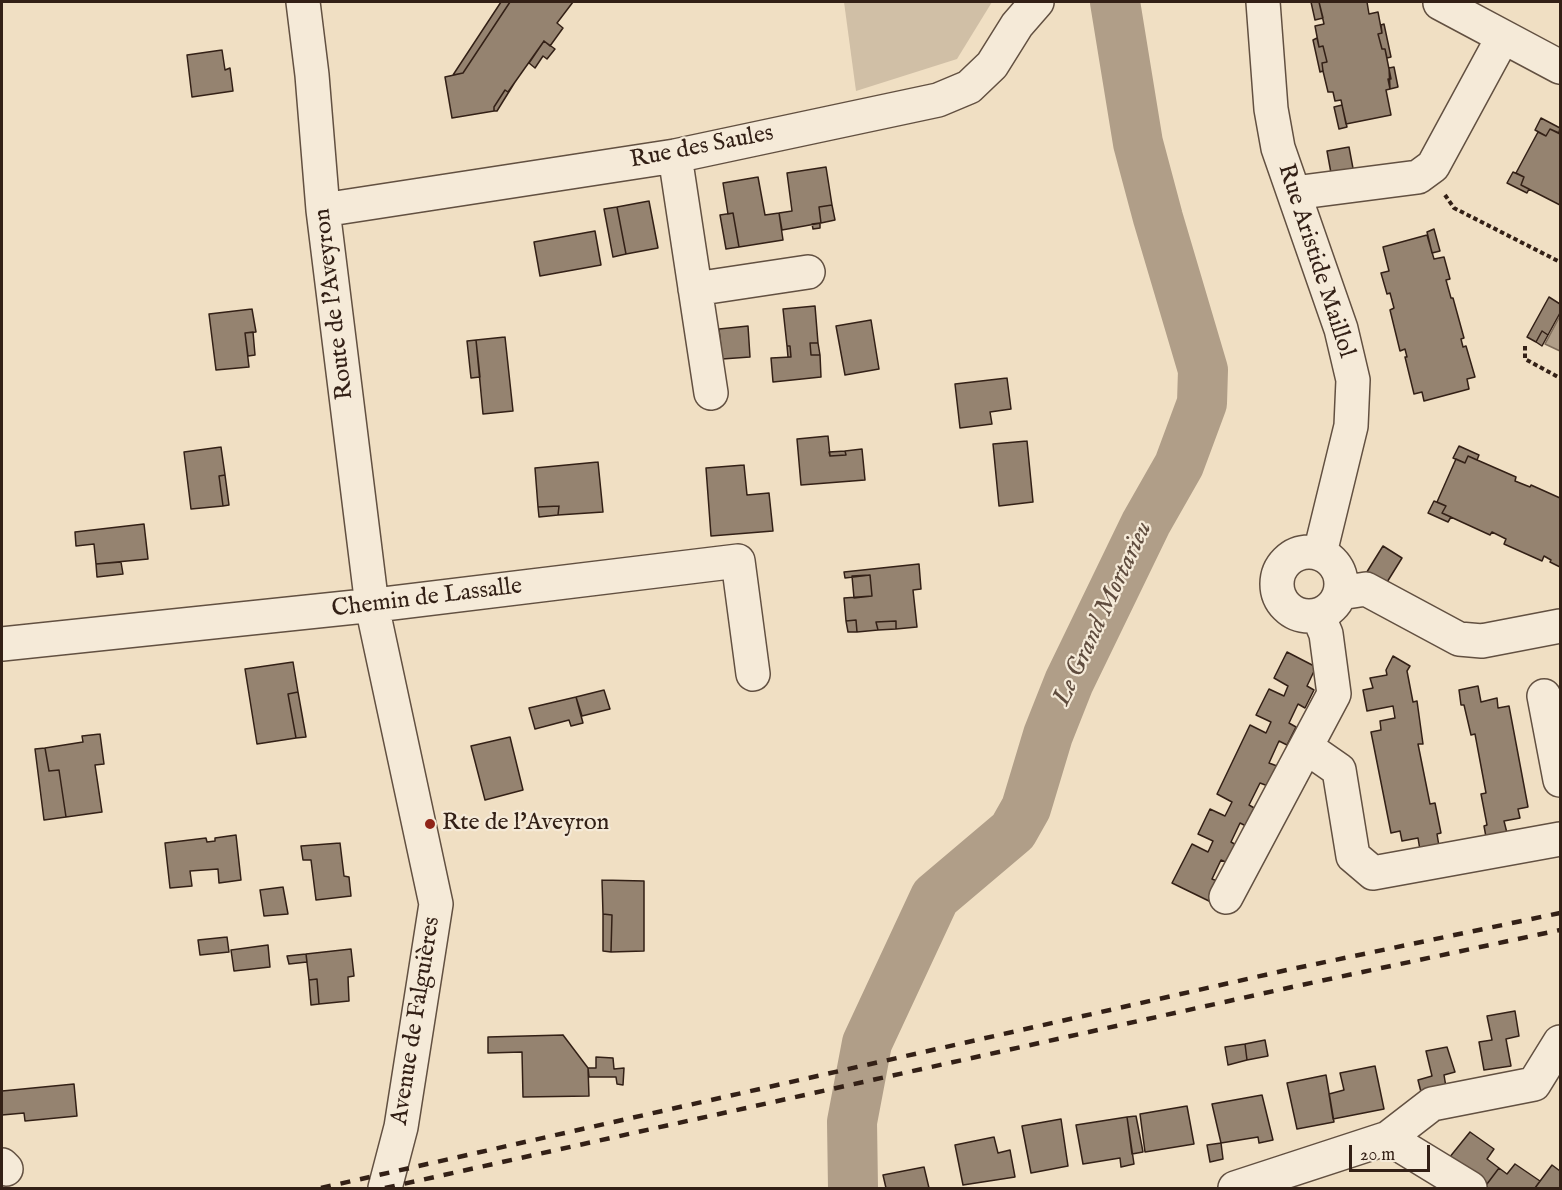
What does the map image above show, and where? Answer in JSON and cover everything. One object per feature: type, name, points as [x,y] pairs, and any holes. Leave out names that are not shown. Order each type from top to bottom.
[{"type":"street","name":"Route de l'Aveyron","points":[[303,2],[312,75],[323,210],[372,606]]},
{"type":"street","name":"Rue des Saules","points":[[323,210],[675,156],[938,100],[969,87],[992,65],[1017,25],[1037,2]]},
{"type":"street","name":"Rue Aristide Maillol","points":[[1263,2],[1271,109],[1278,148],[1341,329],[1353,380],[1351,426],[1320,553]]},
{"type":"street","points":[[1440,3],[1560,67]]},
{"type":"street","points":[[1294,193],[1418,177],[1433,166],[1503,37]]},
{"type":"street","points":[[675,156],[711,393]]},
{"type":"street","points":[[695,289],[808,272]]},
{"type":"street","points":[[1226,897],[1334,694],[1326,634],[1329,604],[1341,578],[1337,567],[1320,553],[1312,551],[1293,555],[1284,562],[1278,572],[1277,592],[1282,602],[1292,612],[1303,615],[1329,604],[1366,589],[1459,639],[1482,641],[1560,626]]},
{"type":"street","name":"Chemin de Lassalle","points":[[2,644],[372,606],[738,561],[753,674]]},
{"type":"street","name":"Avenue de Falguières","points":[[372,606],[436,904],[401,1127],[385,1188]]},
{"type":"street","points":[[1544,696],[1560,780]]},
{"type":"street","points":[[1306,747],[1325,758],[1339,770],[1353,856],[1373,873],[1560,839]]},
{"type":"street","points":[[1220,1188],[1235,1188],[1388,1138],[1432,1104],[1534,1084],[1560,1042]]},
{"type":"street","points":[[1388,1138],[1470,1188]]},
{"type":"path","points":[[1426,171],[1454,208],[1560,262]]},
{"type":"path","points":[[1525,346],[1525,359],[1560,378]]},
{"type":"shaded area","points":[[844,2],[992,2],[957,59],[856,91]]},
{"type":"shaded area","points":[[1560,316],[1560,351],[1545,344]]},
{"type":"building","points":[[501,2],[510,2],[463,73],[453,75]]},
{"type":"building","points":[[510,2],[573,2],[557,23],[563,28],[550,46],[544,41],[508,92],[505,90],[494,107],[494,111],[452,118],[445,77],[463,73]]},
{"type":"building","points":[[1311,2],[1319,2],[1323,18],[1315,20]]},
{"type":"building","points":[[1319,2],[1367,2],[1369,14],[1378,12],[1382,33],[1378,34],[1382,49],[1385,49],[1391,79],[1388,79],[1390,89],[1386,90],[1391,115],[1346,124],[1341,100],[1335,101],[1333,92],[1328,92],[1323,71],[1322,63],[1327,62],[1323,46],[1319,47],[1315,26],[1324,24]]},
{"type":"building","points":[[1384,24],[1391,57],[1387,58],[1378,34],[1382,33],[1381,25]]},
{"type":"building","points":[[1317,38],[1319,47],[1323,46],[1327,62],[1322,63],[1323,71],[1320,72],[1313,40]]},
{"type":"building","points":[[544,41],[555,49],[547,59],[543,56],[535,68],[529,63]]},
{"type":"building","points":[[222,50],[225,70],[230,68],[233,91],[192,97],[187,55]]},
{"type":"building","points":[[1394,67],[1398,87],[1390,89],[1389,68]]},
{"type":"building","points":[[515,82],[497,111],[494,111],[494,107],[505,90],[508,92]]},
{"type":"building","points":[[1342,105],[1347,127],[1339,129],[1334,107]]},
{"type":"building","points":[[1541,118],[1560,128],[1559,133],[1550,129],[1546,136],[1535,130]]},
{"type":"building","points":[[1550,129],[1560,134],[1560,205],[1521,185],[1524,177],[1516,173],[1538,132],[1546,136]]},
{"type":"building","points":[[1349,147],[1355,179],[1333,184],[1327,151]]},
{"type":"building","points":[[826,167],[832,205],[819,207],[821,223],[782,230],[779,213],[792,211],[787,173]]},
{"type":"building","points":[[1513,172],[1524,177],[1521,185],[1529,189],[1527,193],[1507,183]]},
{"type":"building","points":[[758,177],[765,215],[779,213],[783,240],[739,247],[733,213],[728,214],[723,183]]},
{"type":"building","points":[[649,201],[658,248],[626,254],[617,207]]},
{"type":"building","points":[[832,205],[835,220],[821,223],[819,207]]},
{"type":"building","points":[[617,207],[626,254],[613,257],[604,209]]},
{"type":"building","points":[[733,213],[739,247],[726,249],[720,215]]},
{"type":"building","points":[[820,223],[820,228],[813,229],[812,224]]},
{"type":"building","points":[[1434,229],[1440,251],[1432,253],[1427,232]]},
{"type":"building","points":[[595,231],[601,265],[540,276],[534,242]]},
{"type":"building","points":[[1427,235],[1434,259],[1444,257],[1450,279],[1446,280],[1464,338],[1461,339],[1463,347],[1466,346],[1475,377],[1467,379],[1469,389],[1424,401],[1422,392],[1414,394],[1405,349],[1400,351],[1390,310],[1394,308],[1390,293],[1387,294],[1381,273],[1389,271],[1383,247]]},
{"type":"building","points":[[1549,297],[1560,304],[1560,313],[1548,335],[1542,331],[1536,342],[1527,337]]},
{"type":"building","points":[[815,306],[818,343],[810,343],[811,355],[820,355],[821,377],[773,382],[771,358],[791,357],[790,346],[787,346],[783,309]]},
{"type":"building","points":[[252,309],[256,332],[245,333],[249,367],[216,370],[209,314]]},
{"type":"building","points":[[871,320],[879,369],[845,375],[836,326]]},
{"type":"building","points":[[748,326],[750,357],[722,359],[719,329]]},
{"type":"building","points":[[1542,331],[1548,335],[1542,346],[1536,342]]},
{"type":"building","points":[[253,332],[255,355],[248,356],[245,333]]},
{"type":"building","points":[[505,337],[513,411],[483,414],[476,340]]},
{"type":"building","points":[[476,340],[480,377],[471,378],[467,341]]},
{"type":"building","points":[[810,343],[818,343],[820,355],[811,355]]},
{"type":"building","points":[[787,346],[790,346],[791,357],[788,357]]},
{"type":"building","points":[[1007,378],[1011,409],[990,412],[992,424],[960,428],[955,384]]},
{"type":"building","points":[[828,436],[830,456],[846,455],[845,451],[862,449],[865,480],[801,485],[797,439]]},
{"type":"building","points":[[1027,441],[1033,502],[999,506],[993,444]]},
{"type":"building","points":[[1459,446],[1479,455],[1477,460],[1468,456],[1465,463],[1453,458]]},
{"type":"building","points":[[221,447],[225,475],[219,476],[223,506],[191,509],[184,452]]},
{"type":"building","points":[[845,451],[846,455],[830,456],[829,452]]},
{"type":"building","points":[[1468,456],[1516,477],[1515,481],[1530,487],[1531,485],[1560,498],[1560,567],[1544,556],[1542,561],[1504,544],[1506,539],[1492,532],[1490,535],[1442,513],[1446,506],[1437,502],[1456,459],[1465,463]]},
{"type":"building","points":[[598,462],[603,512],[558,515],[559,506],[538,507],[535,468]]},
{"type":"building","points":[[744,465],[747,495],[769,493],[773,531],[711,536],[706,468]]},
{"type":"building","points":[[225,475],[229,505],[223,506],[219,476]]},
{"type":"building","points":[[1434,501],[1446,506],[1442,513],[1451,517],[1448,522],[1428,513]]},
{"type":"building","points":[[559,506],[558,515],[539,517],[538,507]]},
{"type":"building","points":[[144,524],[148,559],[96,564],[94,544],[76,546],[75,532]]},
{"type":"building","points":[[1383,546],[1402,558],[1384,587],[1365,575]]},
{"type":"building","points":[[121,562],[123,574],[97,577],[96,564]]},
{"type":"building","points":[[919,564],[921,589],[913,590],[917,627],[896,629],[896,621],[876,622],[878,630],[857,632],[856,620],[846,621],[844,598],[872,596],[870,575],[845,578],[844,572]]},
{"type":"building","points":[[870,575],[872,596],[854,598],[852,576]]},
{"type":"building","points":[[856,620],[857,632],[848,632],[846,621]]},
{"type":"building","points":[[896,621],[896,629],[878,630],[876,622]]},
{"type":"building","points":[[1287,652],[1316,667],[1307,686],[1314,690],[1305,708],[1298,704],[1289,723],[1296,727],[1287,745],[1279,741],[1269,763],[1277,766],[1268,786],[1260,783],[1249,805],[1256,809],[1248,827],[1240,823],[1231,842],[1238,846],[1230,864],[1221,860],[1212,879],[1220,882],[1211,902],[1172,883],[1192,844],[1208,852],[1213,841],[1198,834],[1210,809],[1225,816],[1232,802],[1217,794],[1250,725],[1266,733],[1271,722],[1256,715],[1269,689],[1284,696],[1288,686],[1274,678]]},
{"type":"building","points":[[1393,656],[1410,666],[1407,671],[1413,702],[1417,701],[1423,744],[1418,744],[1430,804],[1435,803],[1441,833],[1437,834],[1439,846],[1420,850],[1418,838],[1402,841],[1400,831],[1391,833],[1371,732],[1381,730],[1380,721],[1395,718],[1393,706],[1367,711],[1363,690],[1373,688],[1370,678],[1387,675],[1386,670]]},
{"type":"building","points":[[293,662],[298,692],[288,694],[296,738],[257,744],[245,669]]},
{"type":"building","points":[[1478,686],[1481,702],[1497,698],[1498,708],[1509,706],[1528,807],[1518,809],[1520,818],[1504,821],[1507,833],[1486,837],[1484,826],[1487,825],[1481,794],[1486,793],[1475,734],[1471,735],[1464,705],[1461,705],[1459,690]]},
{"type":"building","points":[[604,690],[610,709],[582,716],[576,697]]},
{"type":"building","points":[[298,692],[306,737],[296,738],[288,694]]},
{"type":"building","points":[[576,697],[583,723],[571,726],[569,720],[535,729],[529,708]]},
{"type":"building","points":[[100,734],[104,764],[95,765],[102,812],[66,817],[59,770],[49,771],[45,748],[83,742],[82,736]]},
{"type":"building","points":[[510,737],[523,790],[485,800],[471,746]]},
{"type":"building","points":[[45,748],[49,771],[59,770],[66,817],[44,820],[35,749]]},
{"type":"building","points":[[236,835],[241,880],[219,883],[218,869],[190,871],[192,886],[170,888],[165,843],[206,838],[207,842],[215,841],[215,838]]},
{"type":"building","points":[[340,843],[344,876],[349,877],[351,896],[316,900],[311,860],[303,860],[301,846]]},
{"type":"building","points":[[602,880],[644,881],[644,951],[611,952],[612,915],[603,914]]},
{"type":"building","points":[[283,887],[288,914],[264,916],[260,890]]},
{"type":"building","points":[[603,914],[612,915],[611,952],[603,951]]},
{"type":"building","points":[[227,937],[229,952],[200,955],[198,940]]},
{"type":"building","points":[[268,945],[270,967],[234,971],[231,950]]},
{"type":"building","points":[[351,949],[354,976],[348,977],[349,1001],[319,1004],[317,979],[309,980],[306,954]]},
{"type":"building","points":[[306,954],[307,962],[289,964],[287,956]]},
{"type":"building","points":[[317,979],[319,1004],[311,1005],[309,980]]},
{"type":"building","points":[[1515,1011],[1519,1036],[1506,1039],[1511,1066],[1484,1070],[1479,1042],[1492,1040],[1487,1016]]},
{"type":"building","points":[[563,1035],[588,1068],[589,1096],[523,1097],[522,1052],[488,1053],[488,1037]]},
{"type":"building","points":[[1265,1040],[1268,1056],[1247,1060],[1245,1044]]},
{"type":"building","points":[[1245,1044],[1247,1060],[1228,1065],[1225,1047]]},
{"type":"building","points":[[1447,1047],[1455,1072],[1444,1075],[1448,1099],[1424,1104],[1418,1080],[1432,1076],[1426,1051]]},
{"type":"building","points":[[596,1057],[613,1058],[614,1069],[624,1068],[623,1085],[617,1084],[616,1077],[589,1077],[588,1068],[596,1068]]},
{"type":"building","points":[[1375,1066],[1384,1109],[1333,1119],[1329,1094],[1344,1090],[1340,1073]]},
{"type":"building","points":[[1326,1075],[1334,1122],[1297,1129],[1287,1083]]},
{"type":"building","points":[[74,1084],[77,1116],[25,1121],[24,1113],[2,1115],[2,1091]]},
{"type":"building","points":[[1262,1095],[1273,1140],[1259,1143],[1258,1137],[1221,1143],[1212,1104]]},
{"type":"building","points":[[1187,1106],[1194,1144],[1145,1152],[1140,1114]]},
{"type":"building","points":[[1136,1116],[1143,1152],[1132,1154],[1127,1117]]},
{"type":"building","points":[[1127,1117],[1134,1164],[1121,1167],[1120,1158],[1083,1164],[1076,1125]]},
{"type":"building","points":[[1061,1119],[1068,1166],[1031,1173],[1022,1126]]},
{"type":"building","points":[[1470,1132],[1494,1149],[1487,1159],[1499,1168],[1484,1188],[1449,1158]]},
{"type":"building","points":[[994,1137],[998,1153],[1010,1150],[1015,1177],[963,1185],[955,1145]]},
{"type":"building","points":[[1221,1143],[1223,1159],[1210,1162],[1207,1145]]},
{"type":"building","points":[[1515,1164],[1540,1181],[1535,1188],[1484,1188],[1499,1168],[1507,1174]]},
{"type":"building","points":[[1552,1165],[1560,1171],[1560,1188],[1535,1188]]},
{"type":"building","points":[[924,1167],[929,1188],[886,1188],[883,1175]]},
{"type":"waterway","name":"Le Grand Mortarieu","points":[[853,1188],[852,1122],[867,1043],[935,897],[1013,831],[1026,808],[1048,735],[1069,682],[1146,523],[1179,465],[1202,403],[1203,370],[1138,143],[1115,2]]},
{"type":"railway","points":[[321,1188],[1287,970],[1560,913]]},
{"type":"railway","points":[[385,1188],[1292,987],[1560,930]]},
{"type":"place","name":"Rte de l'Aveyron","points":[[430,824]]}]
